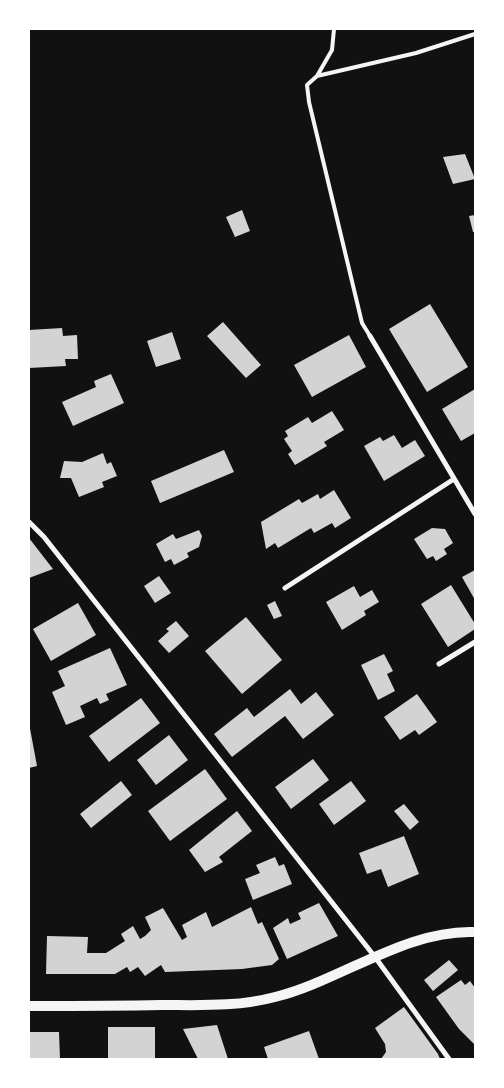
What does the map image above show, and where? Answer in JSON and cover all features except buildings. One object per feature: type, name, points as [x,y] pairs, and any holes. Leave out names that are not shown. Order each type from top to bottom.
[{"type":"main road","points":[[29,1006],[210,1005],[248,1002],[295,992],[375,957],[437,936],[475,932]]},
{"type":"street","points":[[370,336],[475,514]]},
{"type":"street","points":[[285,588],[454,479]]},
{"type":"street","points":[[29,522],[44,537],[375,957],[449,1059]]},
{"type":"street","points":[[438,664],[475,642]]},
{"type":"lane","points":[[334,29],[332,50],[317,76],[307,85],[309,102],[362,323],[370,336]]},
{"type":"lane","points":[[317,76],[416,53],[475,34]]}]
